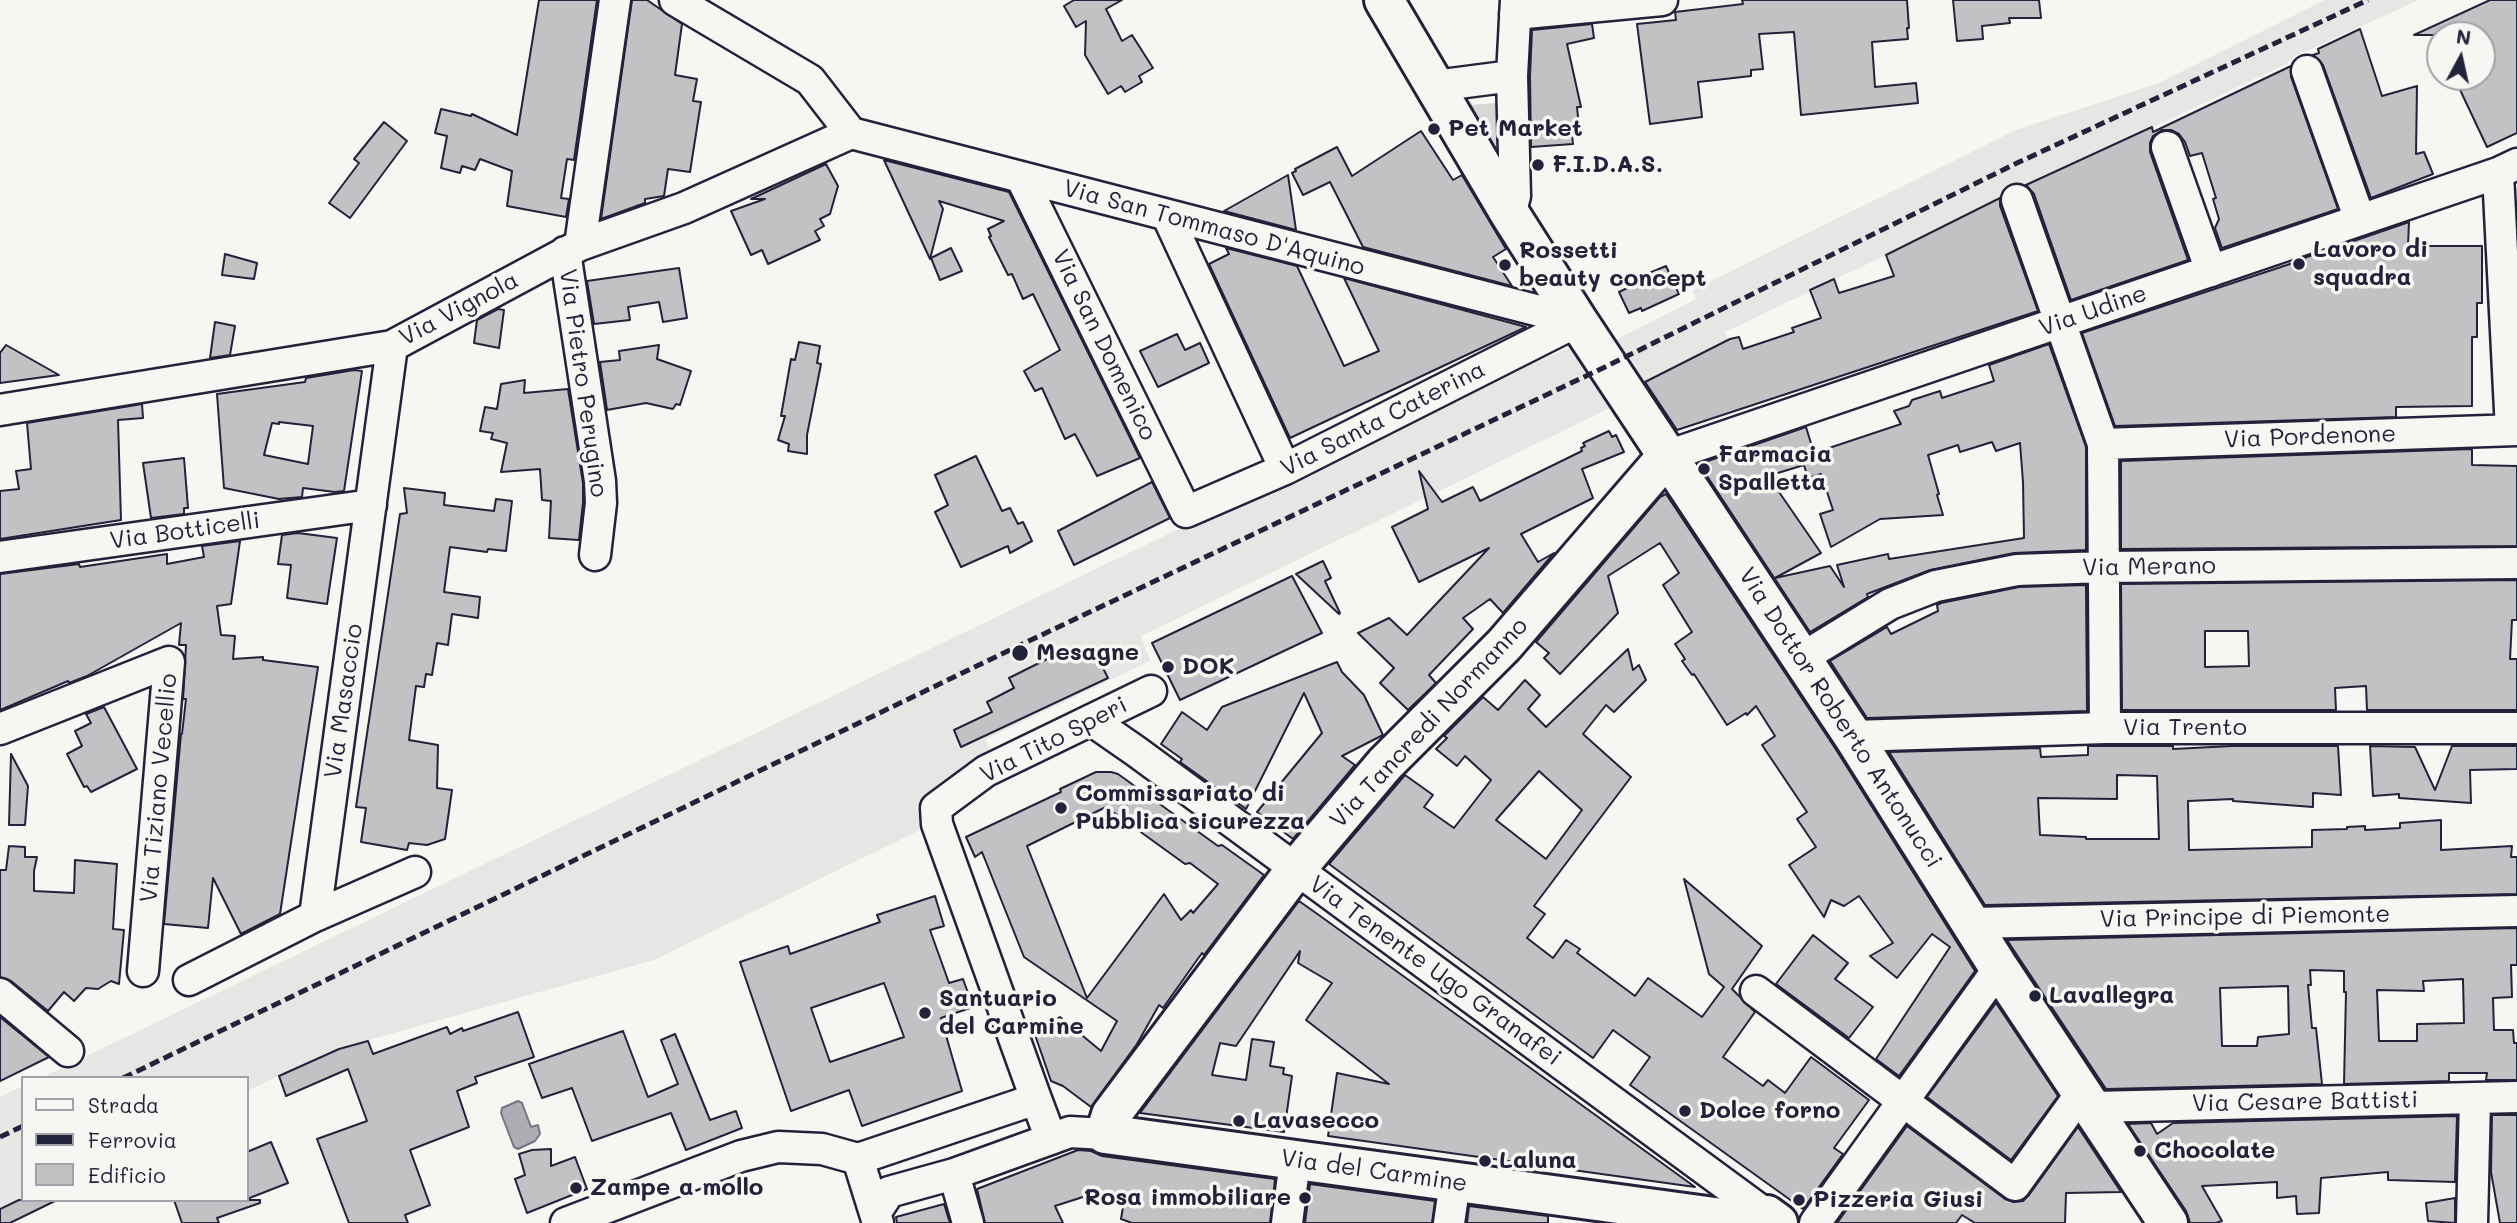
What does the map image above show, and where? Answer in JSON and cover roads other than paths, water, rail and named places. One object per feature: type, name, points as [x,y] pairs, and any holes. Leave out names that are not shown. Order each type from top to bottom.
[{"type":"main road","name":"Via Dottor Roberto Antonucci","points":[[1384,0],[1510,214],[1578,321],[1802,658],[1999,968],[2168,1223]]},
{"type":"main road","name":"Via Tancredi Normanno","points":[[1105,1134],[1111,1115],[1296,869],[1385,764],[1504,645],[1667,456]]},
{"type":"main road","name":"Via del Carmine","points":[[1105,1134],[1744,1221],[1772,1219]]},
{"type":"street","name":"Via Pietro Perugino","points":[[595,555],[601,503],[600,481],[573,248],[615,0]]},
{"type":"street","points":[[675,0],[810,80],[851,133]]},
{"type":"street","points":[[1510,214],[1515,196],[1512,76],[1515,7],[1662,0]]},
{"type":"street","points":[[2307,71],[2360,220]]},
{"type":"street","points":[[1435,86],[1512,76]]},
{"type":"street","name":"Via Vignola","points":[[0,410],[392,346],[573,248],[684,208],[851,133]]},
{"type":"street","name":"Via San Tommaso D'Aquino","points":[[851,133],[1578,321]]},
{"type":"street","points":[[2167,147],[2211,271]]},
{"type":"street","points":[[2508,168],[2514,430]]},
{"type":"street","name":"Via Udine","points":[[1667,456],[2508,168]]},
{"type":"street","name":"Via San Domenico","points":[[1021,177],[1186,512]]},
{"type":"street","points":[[2017,200],[2103,444],[2105,728]]},
{"type":"street","points":[[1167,215],[1285,469]]},
{"type":"street","name":"Via Santa Caterina","points":[[1186,512],[1285,469],[1578,321]]},
{"type":"street","name":"Via Masaccio","points":[[315,916],[392,346]]},
{"type":"street","name":"Via Pordenone","points":[[2103,444],[2514,430]]},
{"type":"street","name":"Via Botticelli","points":[[0,557],[371,505]]},
{"type":"street","name":"Via Merano","points":[[1802,658],[1890,604],[1936,586],[2017,570],[2517,564]]},
{"type":"street","name":"Via Tiziano Vecellio","points":[[0,729],[169,662],[143,971]]},
{"type":"street","name":"Via Tito Speri","points":[[1036,1099],[936,824],[936,808],[986,771],[1151,691]]},
{"type":"street","name":"Via Tenente Ugo Granafei","points":[[1091,720],[1772,1219]]},
{"type":"street","name":"Via Trento","points":[[1853,736],[2105,728],[2517,727]]},
{"type":"street","points":[[189,980],[315,916],[415,872]]},
{"type":"street","name":"Via Principe di Piemonte","points":[[1972,923],[2517,911]]},
{"type":"street","points":[[1815,1223],[1999,968]]},
{"type":"street","points":[[1756,991],[2015,1185],[2087,1099]]},
{"type":"street","points":[[0,994],[68,1052]]},
{"type":"street","name":"Via Cesare Battisti","points":[[2087,1099],[2517,1097]]},
{"type":"street","points":[[566,1223],[741,1156],[778,1147],[822,1149],[858,1159],[1036,1099],[1051,1139]]},
{"type":"street","points":[[2472,1223],[2476,1099]]},
{"type":"street","points":[[877,1217],[889,1192],[954,1174],[1070,1132],[1105,1134]]},
{"type":"street","points":[[858,1159],[877,1217]]},
{"type":"street","points":[[1287,1223],[1296,1160]]},
{"type":"street","points":[[954,1174],[968,1223]]},
{"type":"street","points":[[1449,1223],[1455,1182]]},
{"type":"railway","points":[[127,1076],[1010,650],[1607,366],[2017,163],[2368,0]]},
{"type":"railway","points":[[0,1137],[21,1127]]},
{"type":"place","name":"Pet Market","points":[[1434,129]]},
{"type":"place","name":"F.I.D.A.S.","points":[[1538,165]]},
{"type":"place","name":"Lavoro di squadra","points":[[2299,264]]},
{"type":"place","name":"Rossetti beauty concept","points":[[1505,265]]},
{"type":"place","name":"Farmacia Spalletta","points":[[1704,469]]},
{"type":"place","name":"Mesagne","points":[[1020,653]]},
{"type":"place","name":"DOK","points":[[1168,667]]},
{"type":"place","name":"Commissariato di Pubblica sicurezza","points":[[1061,808]]},
{"type":"place","name":"Lavallegra","points":[[2035,996]]},
{"type":"place","name":"Santuario del Carmine","points":[[925,1013]]},
{"type":"place","name":"Dolce forno","points":[[1685,1111]]},
{"type":"place","name":"Lavasecco","points":[[1239,1121]]},
{"type":"place","name":"Chocolate","points":[[2140,1151]]},
{"type":"place","name":"Laluna","points":[[1485,1161]]},
{"type":"place","name":"Zampe a mollo","points":[[576,1188]]},
{"type":"place","name":"Rosa immobiliare","points":[[1305,1198]]},
{"type":"place","name":"Pizzeria Giusi","points":[[1799,1200]]}]
